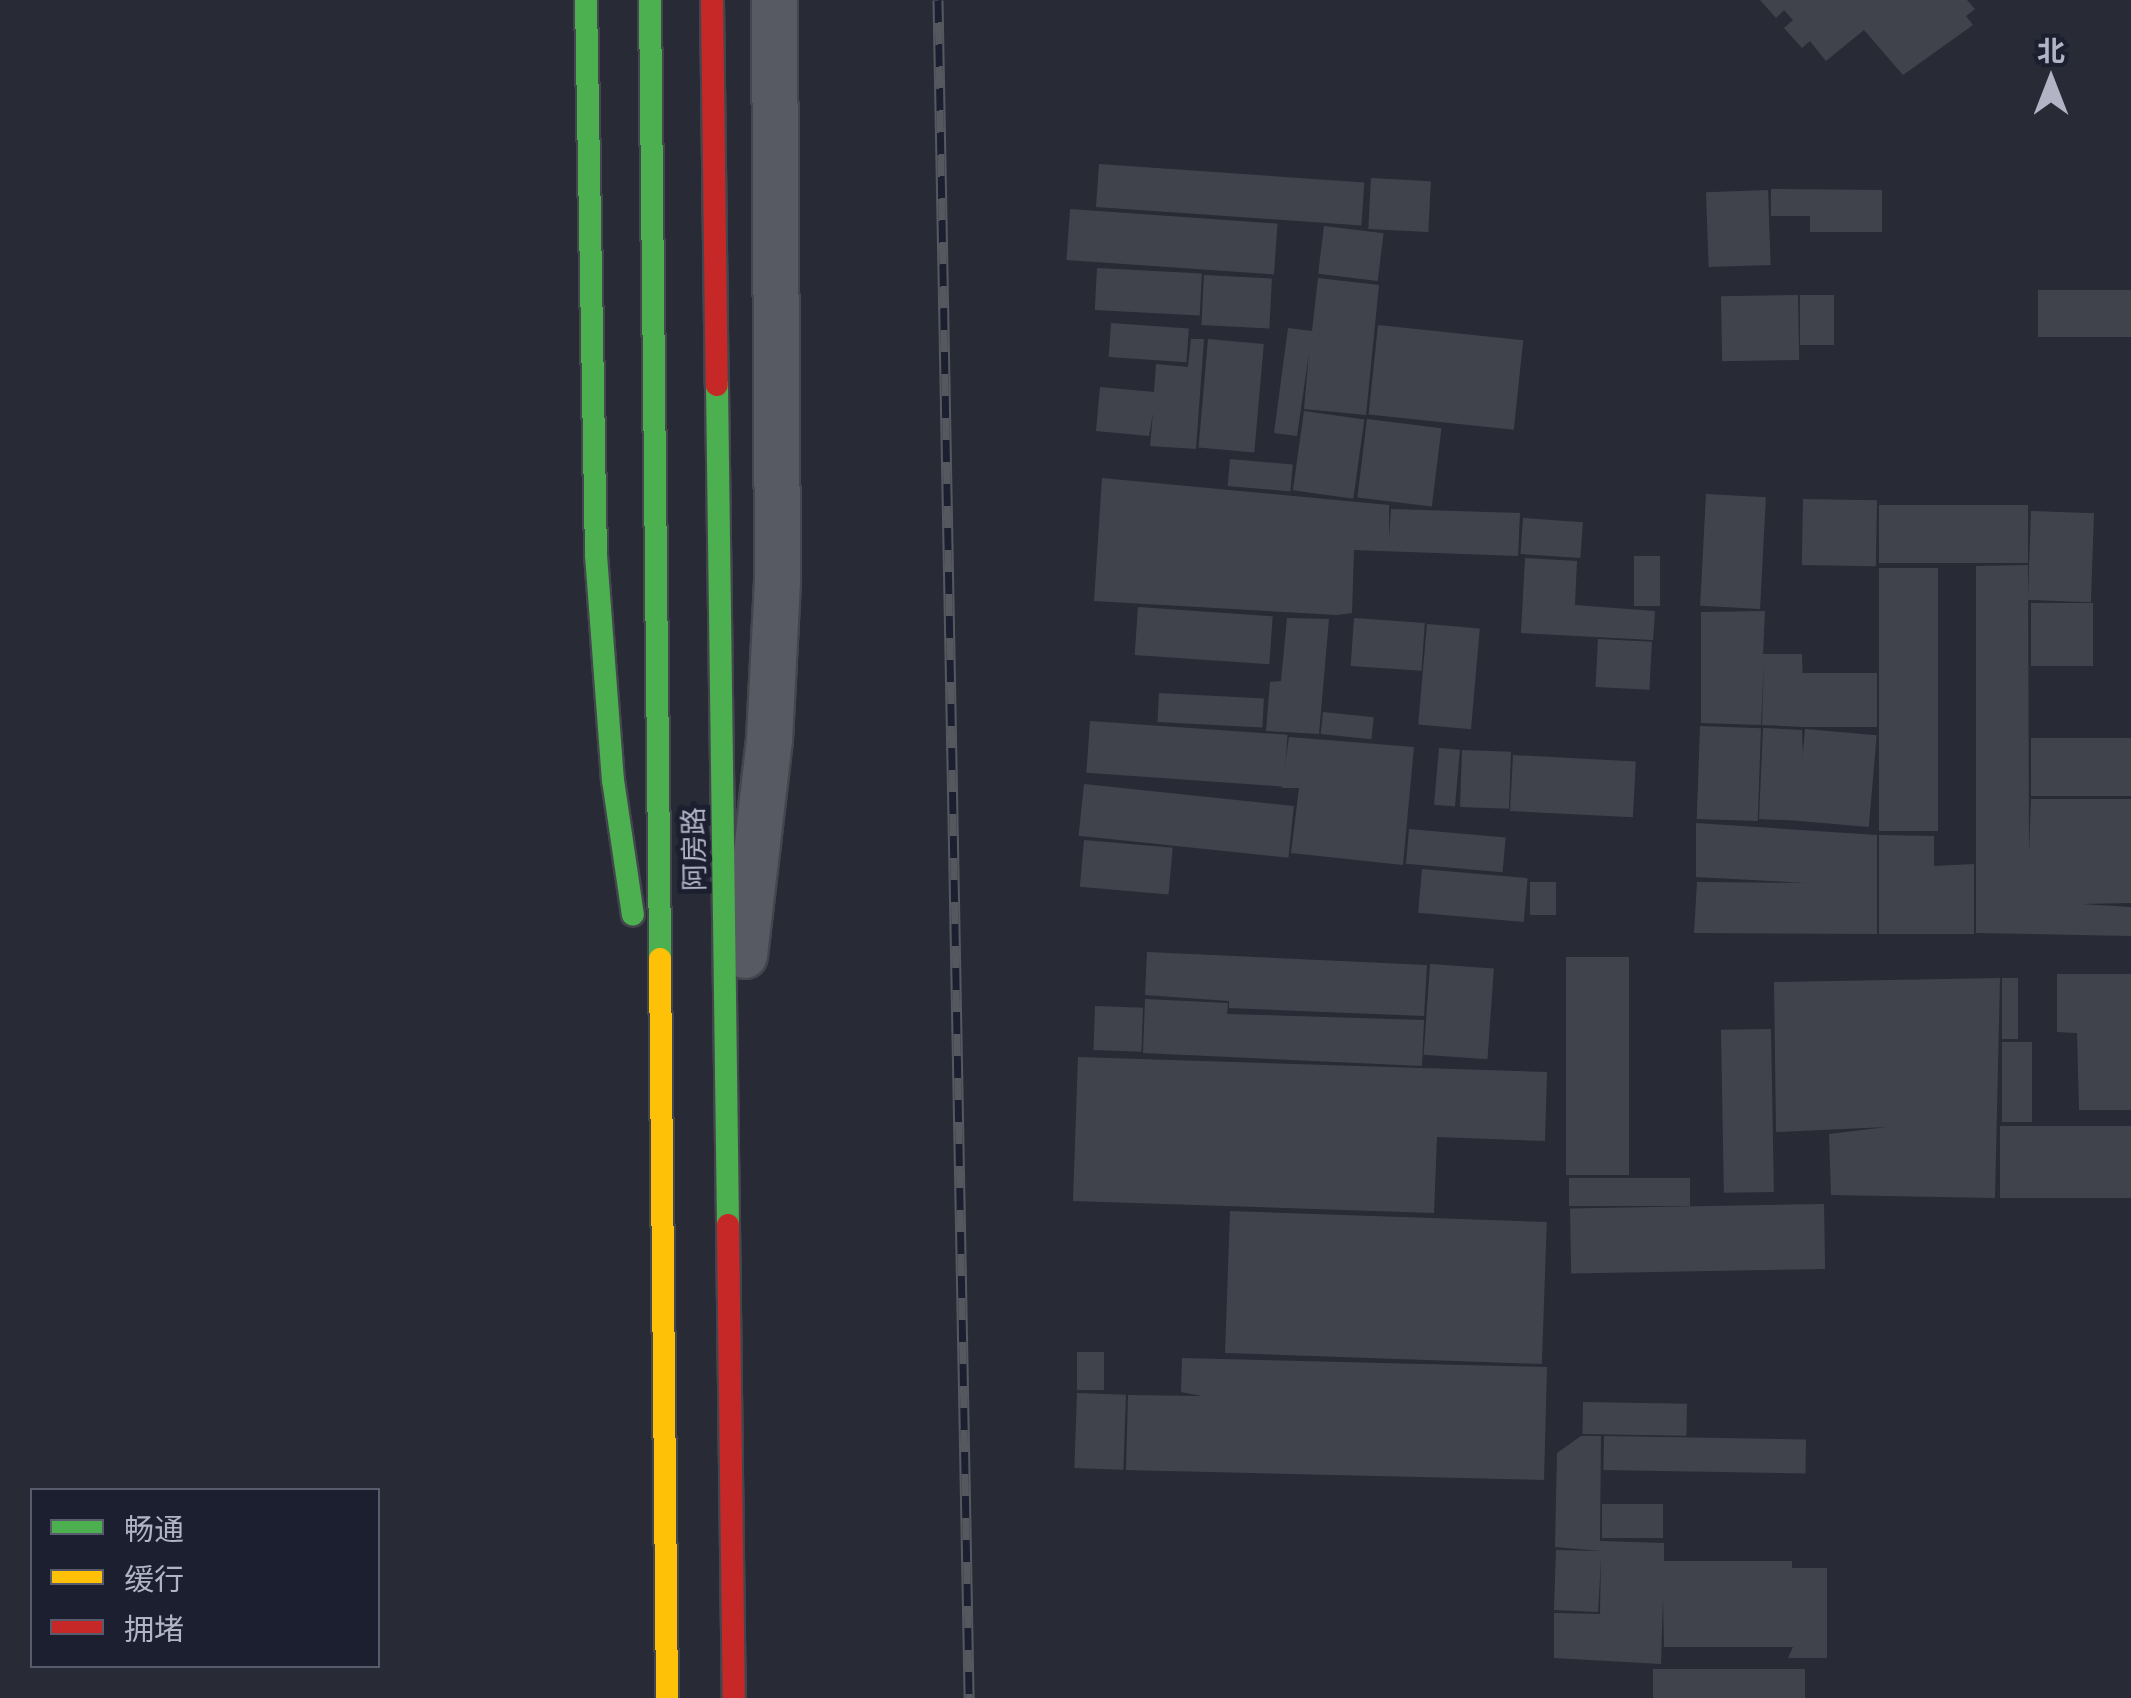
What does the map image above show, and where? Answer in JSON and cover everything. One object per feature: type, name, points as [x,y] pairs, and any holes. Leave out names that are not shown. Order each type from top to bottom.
[{"type":"main road","points":[[586,0],[596,555],[612,780],[662,1115]]},
{"type":"main road","name":"阿房路","points":[[650,0],[667,1698]]},
{"type":"main road","name":"阿房路","points":[[712,0],[734,1698]]},
{"type":"street","points":[[726,1111],[770,738],[774,650],[774,0]]},
{"type":"building","points":[[1760,0],[1967,0],[1975,9],[1966,16],[1973,25],[1903,75],[1864,30],[1826,61],[1810,41],[1802,48],[1784,28],[1793,20],[1784,10],[1776,18]]},
{"type":"building","points":[[1099,164],[1364,183],[1361,225],[1096,207]]},
{"type":"building","points":[[1371,178],[1431,181],[1428,232],[1368,229]]},
{"type":"building","points":[[1771,189],[1882,190],[1882,232],[1810,232],[1810,216],[1771,216]]},
{"type":"building","points":[[1768,190],[1771,265],[1709,267],[1706,192]]},
{"type":"building","points":[[1070,209],[1277,224],[1274,274],[1066,260]]},
{"type":"building","points":[[1324,226],[1384,233],[1378,281],[1318,274]]},
{"type":"building","points":[[1097,268],[1202,273],[1200,315],[1095,310]]},
{"type":"building","points":[[1204,275],[1272,279],[1269,328],[1201,325]]},
{"type":"building","points":[[1318,278],[1379,285],[1366,415],[1304,409],[1309,353],[1297,436],[1274,433],[1288,328],[1312,331]]},
{"type":"building","points":[[2038,290],[2131,290],[2131,337],[2038,337]]},
{"type":"building","points":[[1798,295],[1799,360],[1722,361],[1721,296]]},
{"type":"building","points":[[1800,295],[1834,295],[1834,345],[1800,345]]},
{"type":"building","points":[[1111,323],[1189,328],[1186,362],[1109,357]]},
{"type":"building","points":[[1378,325],[1523,340],[1514,430],[1369,415]]},
{"type":"building","points":[[1191,339],[1204,339],[1196,449],[1150,446],[1153,413],[1149,436],[1096,431],[1100,387],[1154,392],[1156,364],[1188,367]]},
{"type":"building","points":[[1208,339],[1264,344],[1254,452],[1199,448]]},
{"type":"building","points":[[1304,411],[1364,419],[1353,499],[1293,490]]},
{"type":"building","points":[[1367,419],[1441,428],[1432,507],[1357,497]]},
{"type":"building","points":[[1230,459],[1293,464],[1290,491],[1228,486]]},
{"type":"building","points":[[1102,478],[1389,505],[1389,539],[1391,509],[1520,513],[1518,556],[1354,550],[1352,613],[1337,615],[1094,601]]},
{"type":"building","points":[[1706,494],[1766,497],[1760,609],[1700,606]]},
{"type":"building","points":[[1803,499],[1877,500],[1876,566],[1802,565]]},
{"type":"building","points":[[1879,505],[2028,505],[2028,563],[1879,563]]},
{"type":"building","points":[[2031,511],[2094,513],[2091,602],[2028,600]]},
{"type":"building","points":[[1523,518],[1583,522],[1580,558],[1520,554]]},
{"type":"building","points":[[1634,556],[1660,556],[1660,606],[1634,606]]},
{"type":"building","points":[[1525,558],[1577,561],[1575,605],[1655,611],[1653,640],[1521,633]]},
{"type":"building","points":[[2028,565],[2029,854],[2031,799],[2131,799],[2131,903],[2081,904],[2131,907],[2131,936],[1976,933],[1976,566]]},
{"type":"building","points":[[1879,568],[1938,568],[1938,831],[1879,831]]},
{"type":"building","points":[[2031,603],[2093,603],[2093,666],[2031,666]]},
{"type":"building","points":[[1138,607],[1273,616],[1269,664],[1135,655]]},
{"type":"building","points":[[1765,611],[1763,654],[1802,654],[1804,727],[1762,725],[1764,660],[1761,725],[1701,723],[1701,612]]},
{"type":"building","points":[[1287,618],[1329,619],[1319,734],[1266,731],[1270,682],[1281,681]]},
{"type":"building","points":[[1354,618],[1425,623],[1421,671],[1351,666]]},
{"type":"building","points":[[1427,624],[1480,629],[1471,729],[1418,725]]},
{"type":"building","points":[[1598,639],[1652,642],[1649,690],[1595,687]]},
{"type":"building","points":[[1802,673],[1877,673],[1877,727],[1802,727]]},
{"type":"building","points":[[1159,693],[1264,698],[1262,727],[1157,722]]},
{"type":"building","points":[[1323,712],[1374,717],[1371,739],[1321,734]]},
{"type":"building","points":[[1090,721],[1288,735],[1284,787],[1086,773]]},
{"type":"building","points":[[1700,726],[1761,728],[1758,821],[1697,819]]},
{"type":"building","points":[[1763,728],[1802,730],[1805,821],[1759,819]]},
{"type":"building","points":[[1805,729],[1877,735],[1869,827],[1797,821]]},
{"type":"building","points":[[1289,737],[1414,747],[1403,865],[1291,853],[1299,788],[1282,788]]},
{"type":"building","points":[[2031,738],[2131,738],[2131,796],[2031,796]]},
{"type":"building","points":[[1439,748],[1460,750],[1455,807],[1434,805]]},
{"type":"building","points":[[1462,750],[1511,752],[1509,809],[1460,807]]},
{"type":"building","points":[[1513,755],[1636,761],[1633,817],[1510,811]]},
{"type":"building","points":[[1084,784],[1294,806],[1288,858],[1079,836]]},
{"type":"building","points":[[1696,823],[1877,835],[1877,934],[1694,933],[1697,882],[1806,883],[1696,877]]},
{"type":"building","points":[[1409,829],[1506,837],[1503,872],[1406,864]]},
{"type":"building","points":[[1879,835],[1934,836],[1934,866],[1974,864],[1974,934],[1879,934]]},
{"type":"building","points":[[1084,840],[1173,848],[1169,895],[1080,887]]},
{"type":"building","points":[[1422,869],[1528,878],[1524,922],[1418,913]]},
{"type":"building","points":[[1530,882],[1556,882],[1556,915],[1530,915]]},
{"type":"building","points":[[1147,952],[1427,965],[1424,1016],[1229,1008],[1229,1001],[1145,995]]},
{"type":"building","points":[[1566,957],[1629,957],[1629,1175],[1566,1175]]},
{"type":"building","points":[[1430,964],[1494,968],[1487,1059],[1424,1055]]},
{"type":"building","points":[[2057,974],[2131,974],[2131,1110],[2079,1110],[2077,1033],[2057,1032]]},
{"type":"building","points":[[2000,978],[1995,1198],[1831,1195],[1829,1134],[1887,1127],[1776,1132],[1774,982]]},
{"type":"building","points":[[2002,978],[2018,978],[2018,1039],[2002,1039]]},
{"type":"building","points":[[1145,999],[1228,1003],[1227,1014],[1424,1020],[1422,1066],[1143,1053]]},
{"type":"building","points":[[1095,1006],[1143,1008],[1141,1052],[1093,1050]]},
{"type":"building","points":[[1771,1029],[1774,1192],[1724,1193],[1721,1030]]},
{"type":"building","points":[[2002,1042],[2032,1042],[2032,1122],[2002,1122]]},
{"type":"building","points":[[1078,1057],[1547,1072],[1545,1141],[1437,1137],[1434,1213],[1073,1201]]},
{"type":"building","points":[[2000,1126],[2131,1126],[2131,1198],[2000,1198]]},
{"type":"building","points":[[1569,1178],[1690,1178],[1690,1206],[1569,1206]]},
{"type":"building","points":[[1824,1204],[1825,1269],[1571,1273],[1570,1208]]},
{"type":"building","points":[[1230,1211],[1547,1222],[1542,1364],[1225,1353]]},
{"type":"building","points":[[1077,1352],[1104,1352],[1104,1390],[1077,1390]]},
{"type":"building","points":[[1182,1358],[1547,1367],[1544,1480],[1126,1470],[1128,1395],[1202,1396],[1181,1392]]},
{"type":"building","points":[[1077,1393],[1126,1395],[1123,1470],[1074,1468]]},
{"type":"building","points":[[1583,1402],[1687,1404],[1686,1436],[1582,1434]]},
{"type":"building","points":[[1581,1436],[1601,1436],[1600,1541],[1664,1543],[1664,1561],[1792,1561],[1792,1568],[1827,1568],[1827,1658],[1788,1658],[1793,1647],[1664,1647],[1663,1597],[1661,1664],[1554,1658],[1554,1613],[1600,1614],[1601,1559],[1598,1612],[1554,1610],[1556,1550],[1601,1551],[1555,1547],[1557,1453]]},
{"type":"building","points":[[1604,1436],[1806,1440],[1805,1474],[1603,1470]]},
{"type":"building","points":[[1602,1504],[1663,1504],[1663,1538],[1602,1538]]},
{"type":"building","points":[[1653,1669],[1805,1669],[1805,1698],[1653,1698]]},
{"type":"railway","points":[[938,0],[969,1698]]},
{"type":"traffic: fast","points":[[586,0],[596,555],[613,780],[633,915]]},
{"type":"traffic: fast","points":[[650,0],[660,959]]},
{"type":"traffic: fast","points":[[717,385],[728,1225]]},
{"type":"traffic: slow","points":[[660,959],[667,1698]]},
{"type":"traffic: jam","points":[[712,0],[717,385]]},
{"type":"traffic: jam","points":[[728,1225],[734,1698]]}]
